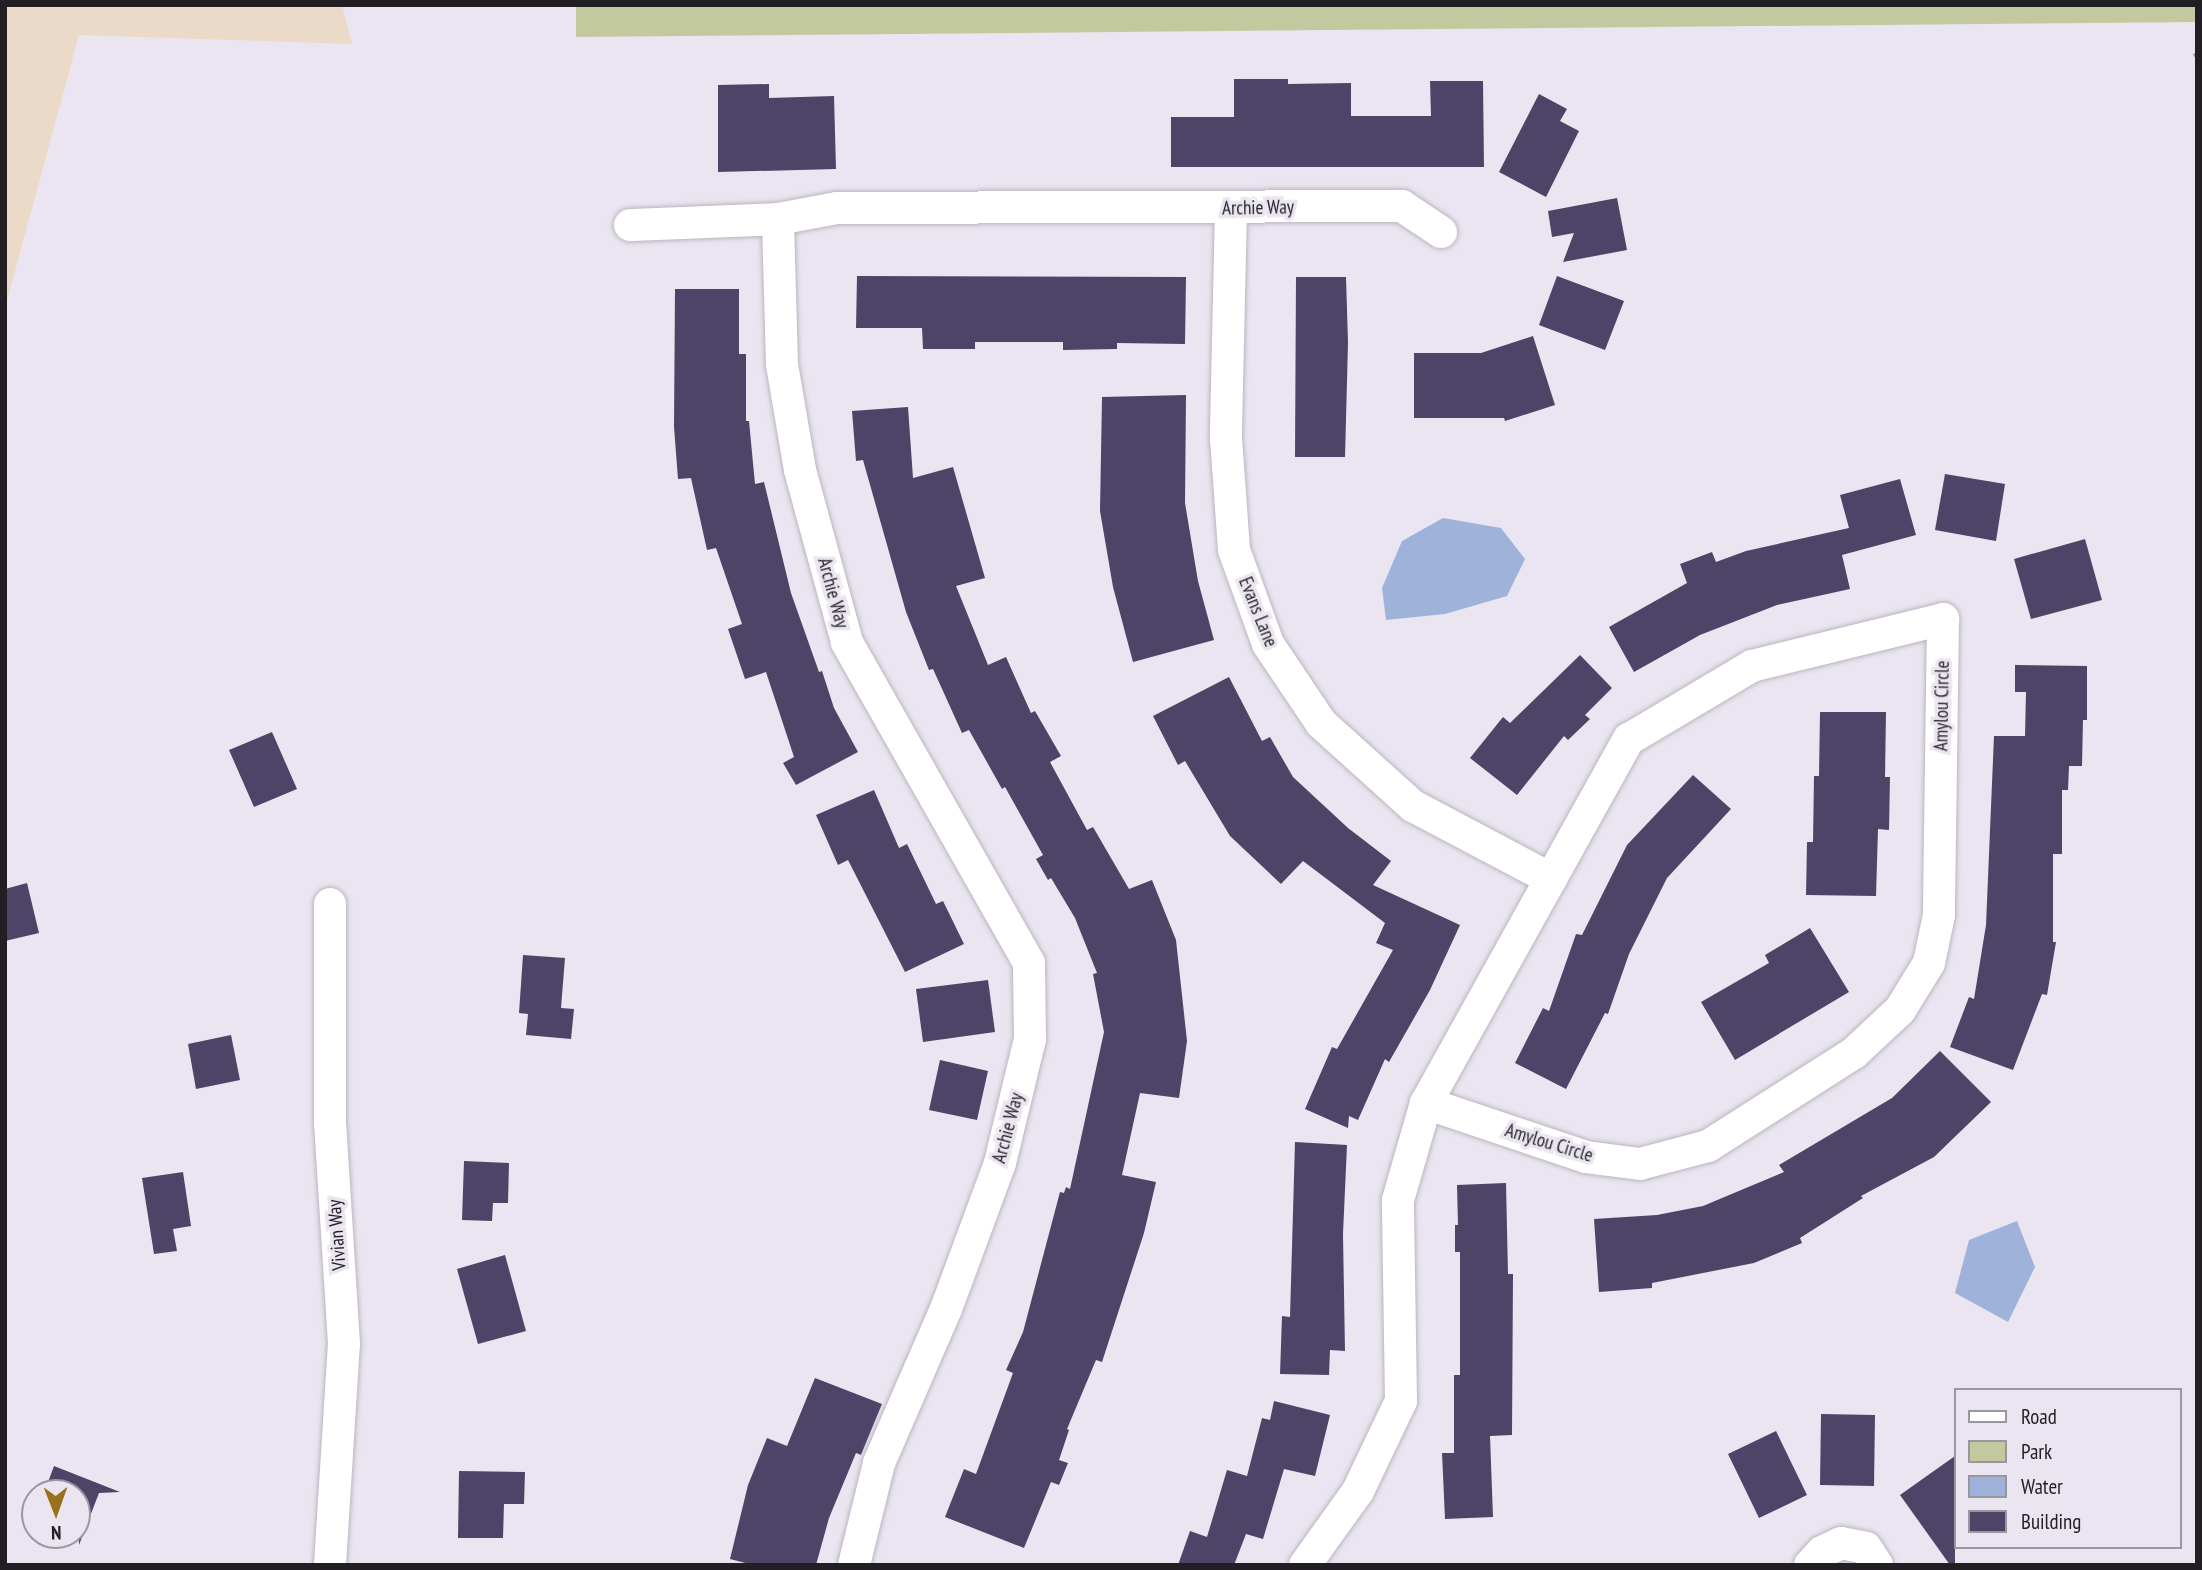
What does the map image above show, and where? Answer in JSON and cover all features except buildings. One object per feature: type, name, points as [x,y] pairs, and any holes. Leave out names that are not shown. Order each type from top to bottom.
[{"type":"street","name":"Archie Way","points":[[854,1565],[879,1464],[946,1309],[1000,1163],[1030,1039],[1029,963],[847,642],[800,470],[782,365],[778,219],[837,208],[1231,209],[1402,206],[1441,232]]},
{"type":"street","name":"Evans Lane","points":[[1231,209],[1226,438],[1234,550],[1268,644],[1321,723],[1413,806],[1551,879]]},
{"type":"street","points":[[629,225],[778,219]]},
{"type":"street","name":"Amylou Circle","points":[[1305,1565],[1358,1491],[1401,1401],[1398,1200],[1426,1103],[1629,739],[1752,666],[1943,619],[1939,915],[1929,963],[1900,1010],[1854,1053],[1708,1146],[1640,1164],[1586,1157],[1426,1103]]},
{"type":"street","name":"Vivian Way","points":[[330,904],[330,1123],[344,1344],[330,1565]]},
{"type":"street","points":[[1811,1565],[1822,1552],[1841,1543],[1866,1548],[1877,1565]]},
{"type":"shaded area","points":[[5,5],[342,5],[352,44],[79,35],[5,308]]},
{"type":"green space","points":[[576,5],[2197,5],[2197,22],[576,37]]},
{"type":"water","points":[[1443,518],[1501,528],[1525,559],[1507,596],[1445,614],[1386,620],[1382,588],[1402,541]]},
{"type":"water","points":[[2017,1221],[2035,1267],[2008,1322],[1955,1293],[1969,1240]]}]
